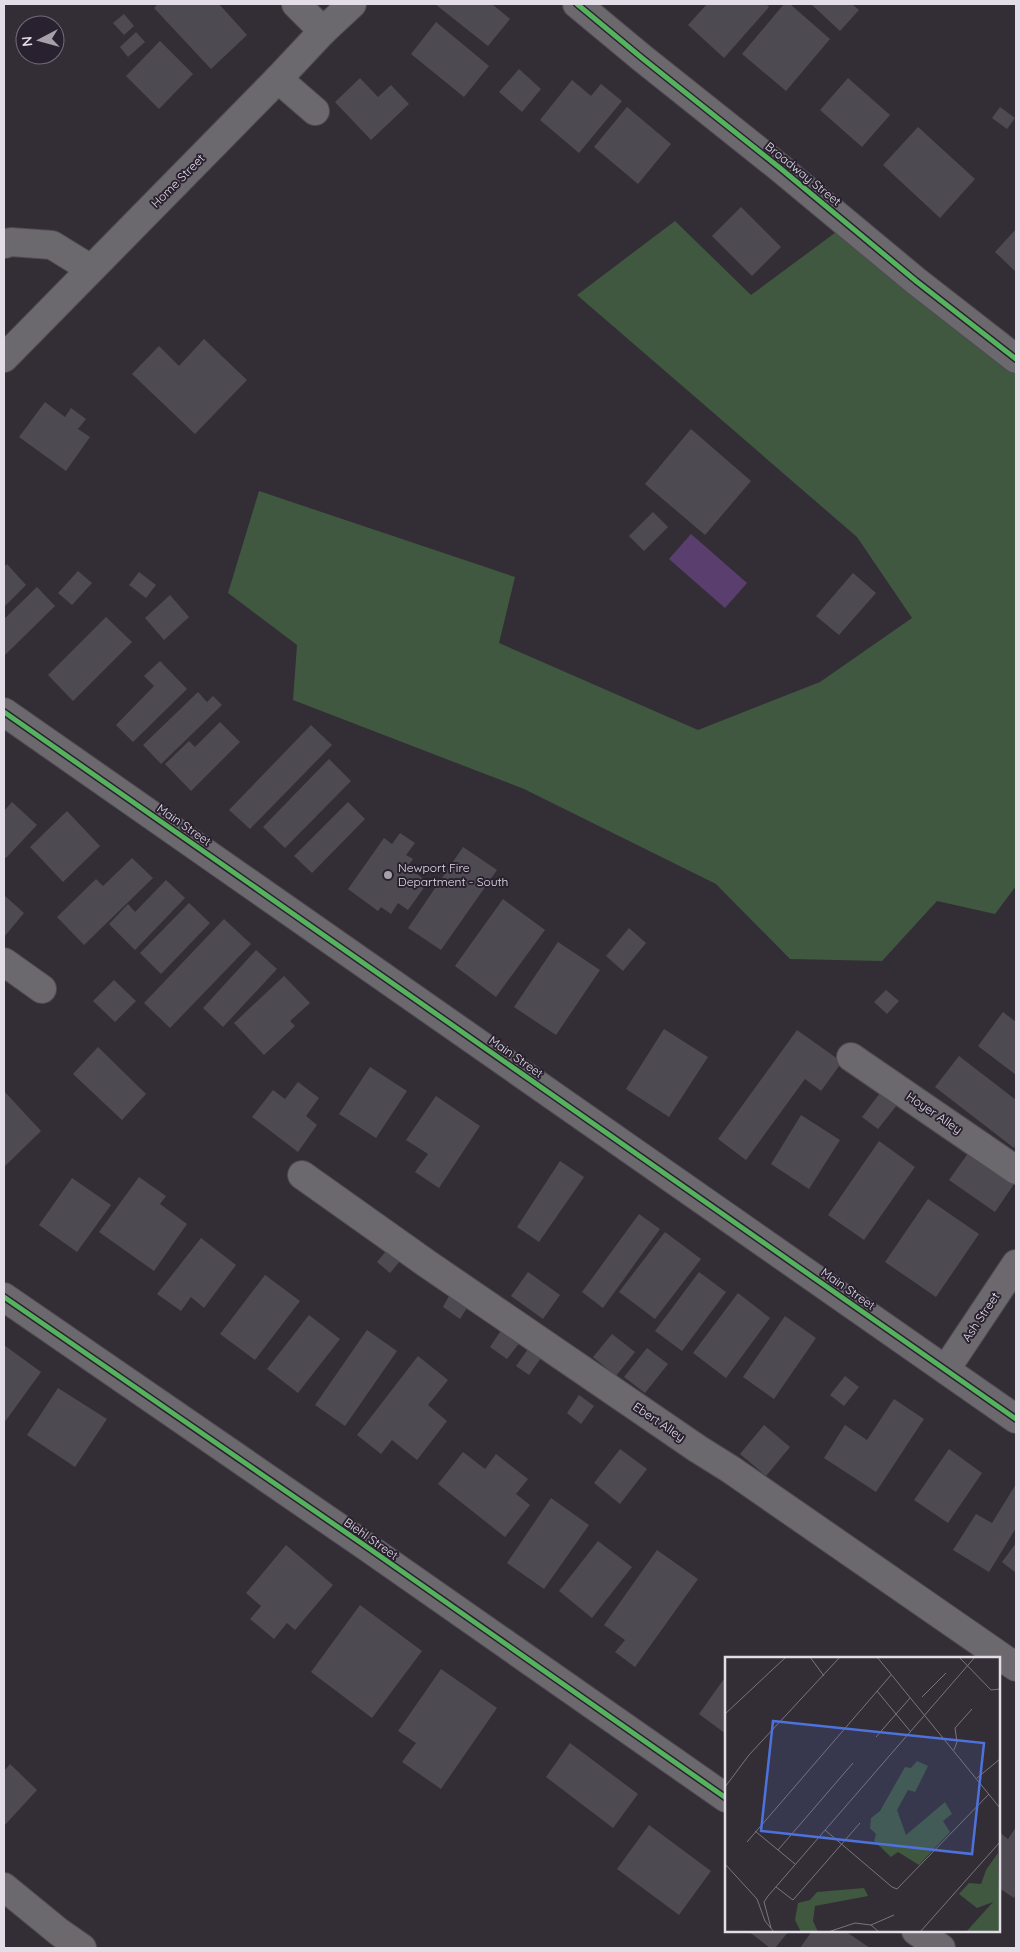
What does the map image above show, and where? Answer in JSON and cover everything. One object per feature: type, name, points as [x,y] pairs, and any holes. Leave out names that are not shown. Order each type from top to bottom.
[{"type":"street","points":[[296,4],[323,31]]},
{"type":"street","name":"Home Street","points":[[4,358],[323,31],[352,4]]},
{"type":"street","name":"Broadway Street","points":[[577,4],[916,281],[1016,360]]},
{"type":"street","points":[[278,79],[315,111]]},
{"type":"street","points":[[4,244],[11,242],[52,244],[91,269]]},
{"type":"street","name":"Main Street","points":[[4,712],[1016,1419]]},
{"type":"street","points":[[4,962],[42,988]]},
{"type":"street","name":"Hoyer Alley","points":[[851,1057],[1016,1170]]},
{"type":"street","name":"Ebert Alley","points":[[302,1175],[426,1263],[730,1469],[1016,1667]]},
{"type":"street","name":"Ash Street","points":[[946,1369],[1016,1264]]},
{"type":"street","name":"Biehl Street","points":[[4,1297],[725,1797]]},
{"type":"street","points":[[4,1887],[59,1932],[82,1948]]},
{"type":"street","points":[[917,1932],[941,1948]]},
{"type":"green space","points":[[675,221],[751,295],[847,224],[1016,359],[1016,886],[995,914],[937,901],[882,961],[790,959],[716,884],[524,789],[293,700],[297,645],[228,593],[259,491],[515,577],[499,643],[698,730],[820,682],[912,618],[857,537],[577,295]]},
{"type":"shaded area","points":[[691,534],[747,583],[725,608],[669,559]]},
{"type":"building","points":[[158,4],[219,4],[247,35],[211,69],[154,8]]},
{"type":"building","points":[[435,4],[492,4],[510,19],[488,46]]},
{"type":"building","points":[[707,4],[766,4],[769,7],[724,58],[688,25]]},
{"type":"building","points":[[784,4],[790,4],[830,39],[786,91],[742,54]]},
{"type":"building","points":[[811,4],[852,4],[859,10],[840,31]]},
{"type":"building","points":[[124,14],[134,26],[124,35],[113,23]]},
{"type":"building","points":[[436,22],[489,66],[464,97],[411,54]]},
{"type":"building","points":[[136,32],[145,42],[128,57],[120,47]]},
{"type":"building","points":[[160,41],[193,74],[159,109],[126,76]]},
{"type":"building","points":[[519,69],[541,89],[522,112],[499,92]]},
{"type":"building","points":[[360,78],[378,97],[391,85],[409,104],[371,140],[335,102]]},
{"type":"building","points":[[848,78],[890,115],[862,147],[820,110]]},
{"type":"building","points":[[572,80],[591,96],[601,84],[622,101],[579,153],[540,120]]},
{"type":"building","points":[[627,107],[671,144],[638,184],[594,147]]},
{"type":"building","points":[[1000,107],[1015,118],[1007,129],[992,118]]},
{"type":"building","points":[[918,127],[975,179],[940,218],[883,165]]},
{"type":"building","points":[[741,207],[781,247],[752,276],[712,236]]},
{"type":"building","points":[[1016,229],[1016,272],[995,252]]},
{"type":"building","points":[[204,339],[247,380],[195,434],[132,374],[159,346],[179,366]]},
{"type":"building","points":[[45,402],[65,417],[71,408],[86,419],[78,429],[90,437],[66,471],[19,437]]},
{"type":"building","points":[[691,429],[751,481],[705,535],[645,484]]},
{"type":"building","points":[[653,512],[668,527],[644,551],[629,536]]},
{"type":"building","points":[[7,564],[26,585],[4,607],[4,567]]},
{"type":"building","points":[[78,571],[92,583],[72,605],[58,593]]},
{"type":"building","points":[[139,572],[156,585],[146,598],[129,585]]},
{"type":"building","points":[[853,573],[876,593],[839,635],[816,616]]},
{"type":"building","points":[[37,587],[55,606],[4,656],[4,619]]},
{"type":"building","points":[[170,595],[189,617],[164,640],[145,618]]},
{"type":"building","points":[[106,617],[132,642],[73,701],[48,675]]},
{"type":"building","points":[[160,661],[187,689],[133,742],[116,725],[154,686],[144,676]]},
{"type":"building","points":[[198,692],[207,702],[213,696],[222,705],[161,764],[143,745]]},
{"type":"building","points":[[220,722],[240,742],[191,791],[165,764],[189,741],[195,747]]},
{"type":"building","points":[[311,725],[332,745],[250,829],[229,810]]},
{"type":"building","points":[[329,759],[351,781],[285,848],[263,827]]},
{"type":"building","points":[[12,802],[37,825],[6,858],[4,856],[4,811]]},
{"type":"building","points":[[348,802],[365,819],[312,873],[294,856]]},
{"type":"building","points":[[67,811],[100,846],[63,882],[30,847]]},
{"type":"building","name":"Newport Fire Department - South","points":[[400,833],[415,843],[406,855],[413,859],[407,867],[428,882],[408,910],[398,903],[391,914],[381,907],[378,911],[348,889],[384,838],[392,844]]},
{"type":"building","points":[[463,847],[497,870],[441,950],[408,928]]},
{"type":"building","points":[[132,858],[153,878],[84,945],[57,917],[96,879],[103,886]]},
{"type":"building","points":[[166,880],[185,898],[135,950],[109,924],[128,904],[135,912]]},
{"type":"building","points":[[4,895],[24,913],[4,937]]},
{"type":"building","points":[[503,899],[545,930],[496,997],[455,966]]},
{"type":"building","points":[[189,903],[210,923],[161,974],[140,953]]},
{"type":"building","points":[[224,919],[251,944],[170,1028],[144,1003]]},
{"type":"building","points":[[629,928],[646,943],[623,971],[606,956]]},
{"type":"building","points":[[558,942],[600,970],[556,1035],[514,1007]]},
{"type":"building","points":[[256,950],[277,969],[223,1027],[203,1008]]},
{"type":"building","points":[[284,976],[310,1003],[290,1021],[295,1026],[264,1055],[234,1023]]},
{"type":"building","points":[[114,980],[136,1001],[115,1022],[93,1001]]},
{"type":"building","points":[[886,990],[899,1001],[887,1014],[874,1002]]},
{"type":"building","points":[[1003,1012],[1016,1022],[1016,1075],[978,1046]]},
{"type":"building","points":[[664,1029],[708,1057],[669,1117],[626,1089]]},
{"type":"building","points":[[797,1030],[842,1062],[821,1091],[805,1079],[746,1160],[718,1139]]},
{"type":"building","points":[[98,1047],[146,1094],[122,1120],[73,1074]]},
{"type":"building","points":[[959,1056],[1016,1100],[1016,1145],[1014,1148],[935,1087]]},
{"type":"building","points":[[370,1067],[407,1091],[376,1138],[339,1114]]},
{"type":"building","points":[[298,1082],[319,1098],[306,1116],[317,1125],[298,1152],[252,1117],[273,1090],[285,1099]]},
{"type":"building","points":[[4,1091],[41,1131],[4,1167]]},
{"type":"building","points":[[880,1093],[897,1105],[878,1129],[862,1117]]},
{"type":"building","points":[[436,1096],[480,1126],[439,1188],[415,1172],[428,1154],[406,1140]]},
{"type":"building","points":[[801,1115],[840,1140],[809,1189],[771,1164]]},
{"type":"building","points":[[879,1141],[915,1167],[864,1240],[828,1215]]},
{"type":"building","points":[[969,1152],[1014,1184],[995,1212],[949,1180]]},
{"type":"building","points":[[560,1161],[584,1177],[539,1242],[517,1227]]},
{"type":"building","points":[[139,1177],[166,1196],[160,1204],[187,1224],[154,1271],[99,1232]]},
{"type":"building","points":[[72,1178],[111,1205],[77,1252],[39,1225]]},
{"type":"building","points":[[928,1199],[979,1234],[936,1297],[885,1262]]},
{"type":"building","points":[[639,1214],[660,1229],[603,1308],[582,1292]]},
{"type":"building","points":[[665,1232],[701,1259],[655,1319],[619,1292]]},
{"type":"building","points":[[201,1238],[236,1265],[204,1308],[191,1297],[181,1311],[157,1294]]},
{"type":"building","points":[[387,1250],[400,1261],[390,1273],[377,1262]]},
{"type":"building","points":[[528,1272],[560,1295],[543,1319],[511,1296]]},
{"type":"building","points":[[699,1272],[726,1292],[682,1351],[655,1331]]},
{"type":"building","points":[[265,1275],[300,1301],[255,1360],[220,1334]]},
{"type":"building","points":[[738,1293],[770,1318],[726,1378],[693,1353]]},
{"type":"building","points":[[449,1296],[467,1308],[460,1319],[443,1307]]},
{"type":"building","points":[[309,1315],[340,1339],[298,1393],[267,1369]]},
{"type":"building","points":[[785,1316],[816,1338],[774,1399],[743,1377]]},
{"type":"building","points":[[502,1329],[520,1342],[507,1359],[490,1347]]},
{"type":"building","points":[[367,1330],[397,1351],[345,1426],[315,1405]]},
{"type":"building","points":[[612,1334],[635,1352],[616,1376],[593,1357]]},
{"type":"building","points":[[4,1345],[41,1372],[4,1423]]},
{"type":"building","points":[[647,1348],[668,1364],[645,1393],[624,1377]]},
{"type":"building","points":[[528,1349],[541,1358],[529,1375],[516,1366]]},
{"type":"building","points":[[418,1356],[448,1380],[428,1405],[447,1421],[417,1460],[392,1440],[381,1454],[357,1435]]},
{"type":"building","points":[[845,1376],[859,1387],[844,1406],[830,1395]]},
{"type":"building","points":[[58,1388],[107,1419],[75,1467],[27,1435]]},
{"type":"building","points":[[579,1395],[594,1406],[581,1424],[567,1413]]},
{"type":"building","points":[[894,1399],[924,1419],[876,1492],[824,1458],[845,1425],[867,1440]]},
{"type":"building","points":[[764,1425],[790,1447],[766,1476],[740,1454]]},
{"type":"building","points":[[620,1449],[647,1469],[620,1504],[594,1483]]},
{"type":"building","points":[[949,1449],[982,1473],[948,1523],[914,1500]]},
{"type":"building","points":[[463,1452],[485,1469],[496,1454],[528,1479],[516,1494],[530,1505],[505,1537],[438,1484]]},
{"type":"building","points":[[1016,1484],[1016,1528],[989,1572],[953,1550],[976,1514],[992,1523]]},
{"type":"building","points":[[551,1498],[589,1525],[544,1589],[507,1563]]},
{"type":"building","points":[[598,1541],[632,1567],[592,1618],[559,1591]]},
{"type":"building","points":[[1016,1543],[1016,1573],[1002,1562]]},
{"type":"building","points":[[286,1545],[333,1585],[295,1630],[287,1623],[274,1639],[250,1619],[261,1606],[246,1593]]},
{"type":"building","points":[[657,1550],[698,1579],[635,1667],[615,1652],[625,1640],[604,1625]]},
{"type":"building","points":[[360,1605],[422,1651],[372,1718],[311,1672]]},
{"type":"building","points":[[441,1669],[497,1708],[441,1789],[402,1762],[416,1743],[398,1731]]},
{"type":"building","points":[[725,1677],[725,1733],[699,1714]]},
{"type":"building","points":[[570,1743],[638,1794],[613,1828],[546,1777]]},
{"type":"building","points":[[10,1764],[37,1790],[4,1826],[4,1771]]},
{"type":"building","points":[[649,1825],[711,1871],[679,1915],[617,1869]]},
{"type":"building","points":[[1016,1827],[1016,1894],[1014,1898],[1000,1889],[1000,1833],[1008,1839]]},
{"type":"building","points":[[749,1932],[788,1932],[775,1948],[770,1948]]},
{"type":"building","points":[[811,1932],[846,1932],[870,1948],[800,1948]]},
{"type":"cycle path","points":[[577,4],[916,281],[1016,359]]},
{"type":"cycle path","points":[[4,712],[1016,1419]]},
{"type":"cycle path","points":[[4,1297],[367,1547],[725,1797]]},
{"type":"place","name":"Newport Fire Department - South","points":[[388,875]]}]
